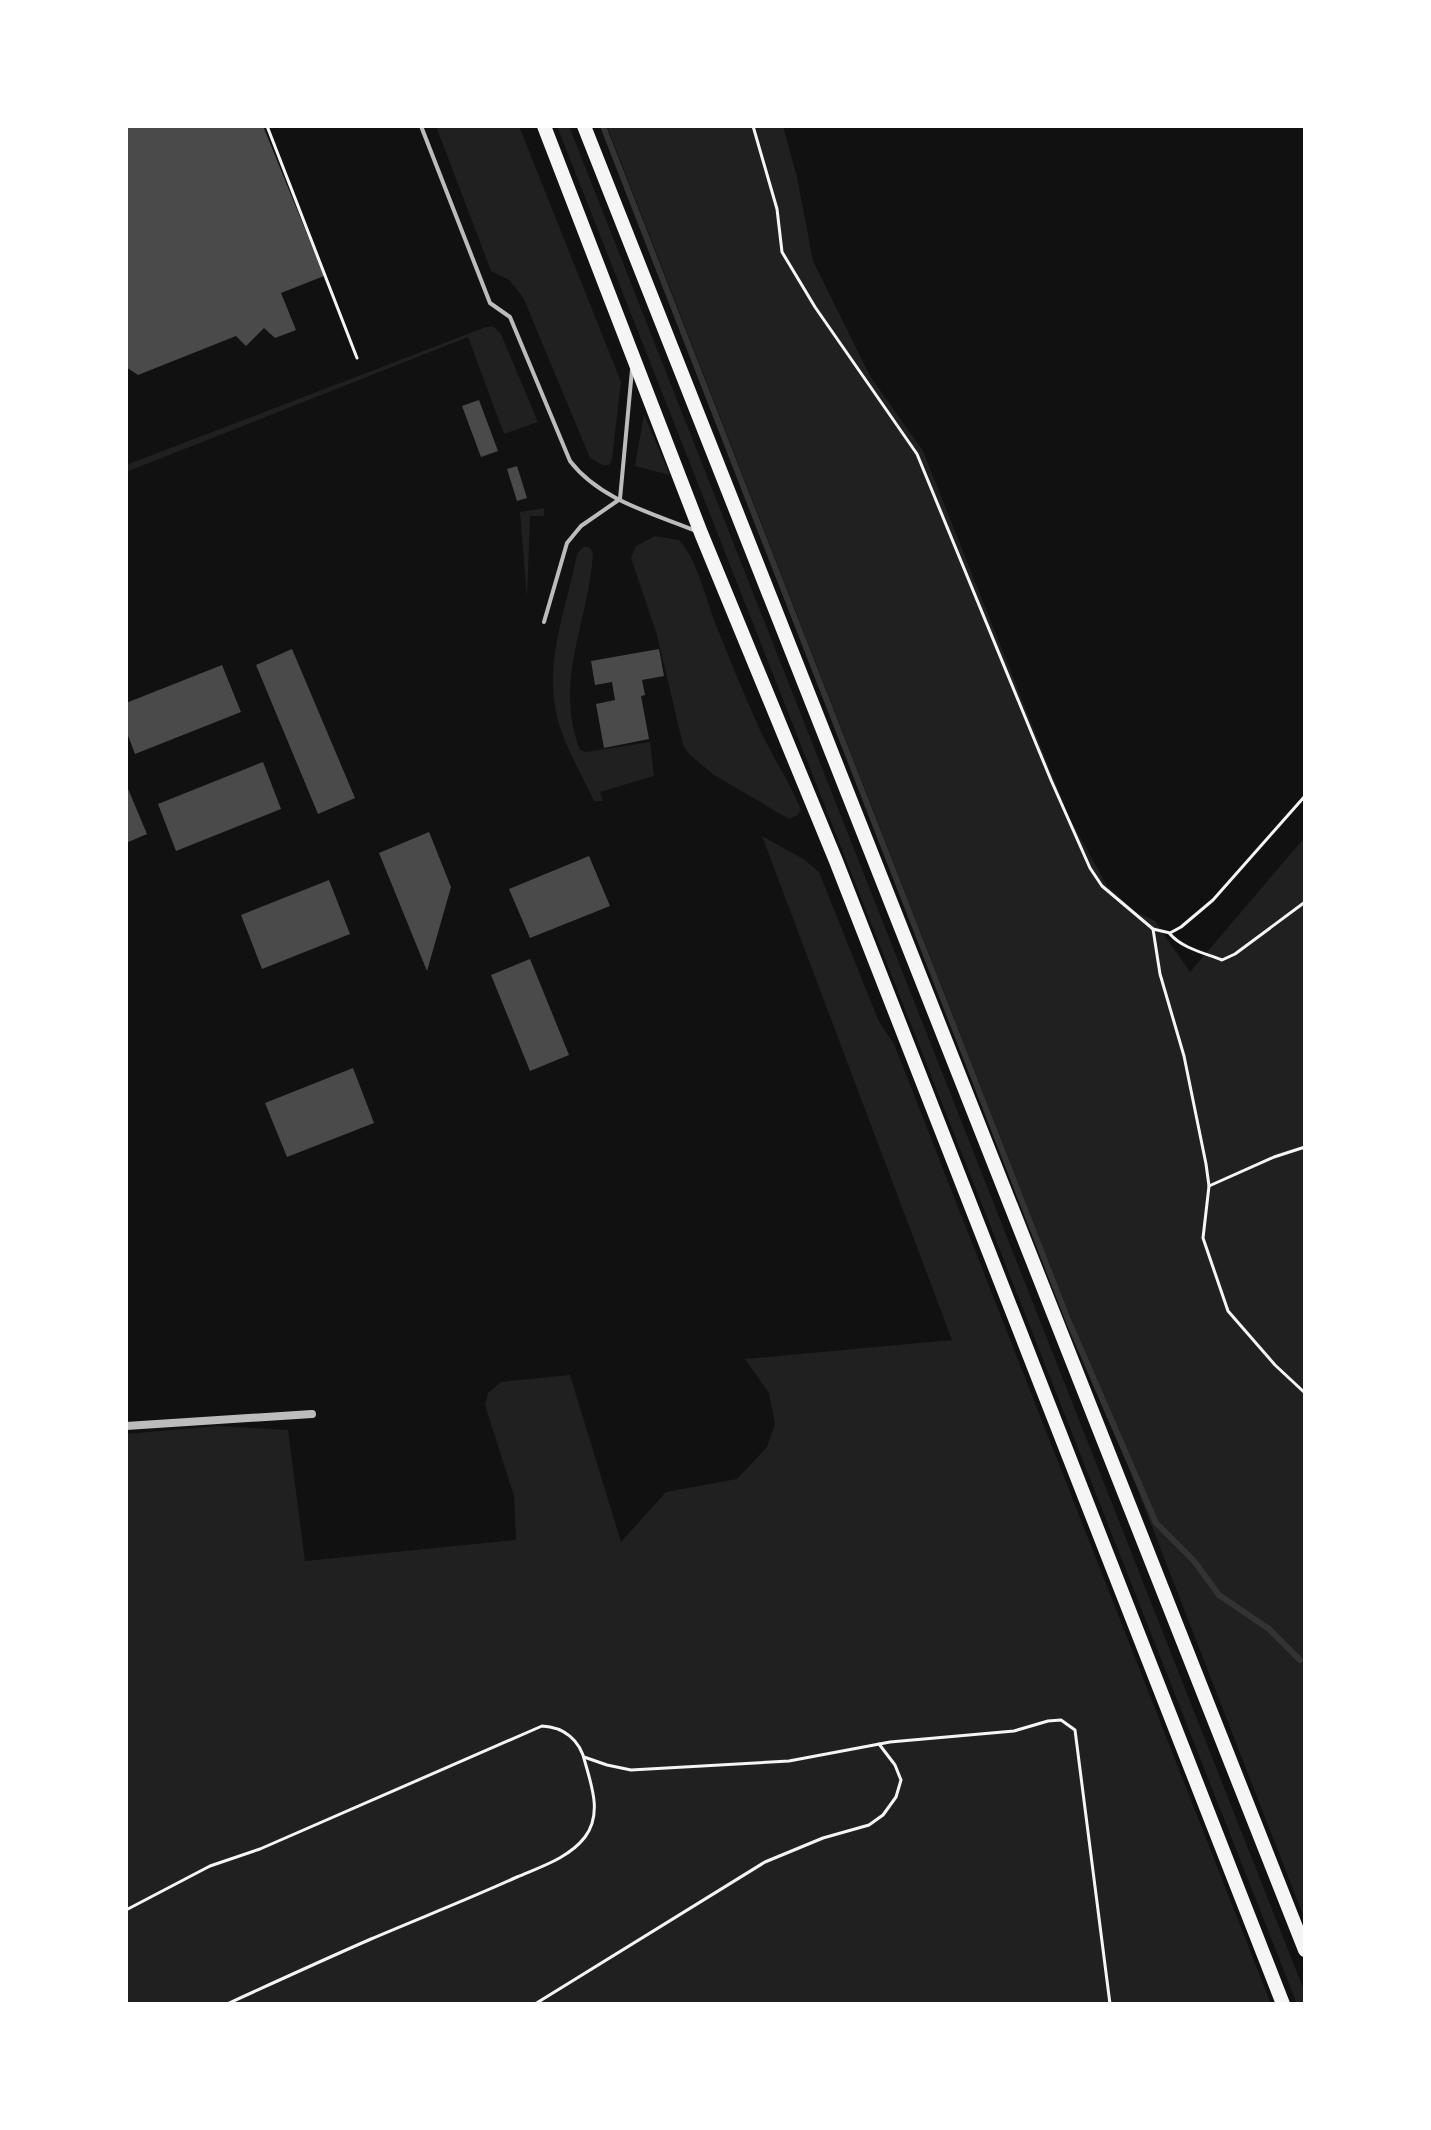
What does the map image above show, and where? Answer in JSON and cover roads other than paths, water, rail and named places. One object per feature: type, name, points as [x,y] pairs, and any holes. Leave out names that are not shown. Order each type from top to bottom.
[{"type":"main road","points":[[544,126],[701,533],[836,861],[1283,2004]]},
{"type":"main road","points":[[584,126],[1305,1950]]},
{"type":"street","points":[[126,1426],[312,1414]]},
{"type":"lane","points":[[421,126],[490,303],[510,317],[570,461],[583,477],[620,499],[701,533]]},
{"type":"lane","points":[[620,499],[633,357]]},
{"type":"lane","points":[[544,622],[567,543],[581,526],[620,499]]},
{"type":"waterway","points":[[603,126],[1069,1322],[1156,1523],[1194,1561],[1219,1595],[1269,1629],[1300,1660]]}]
